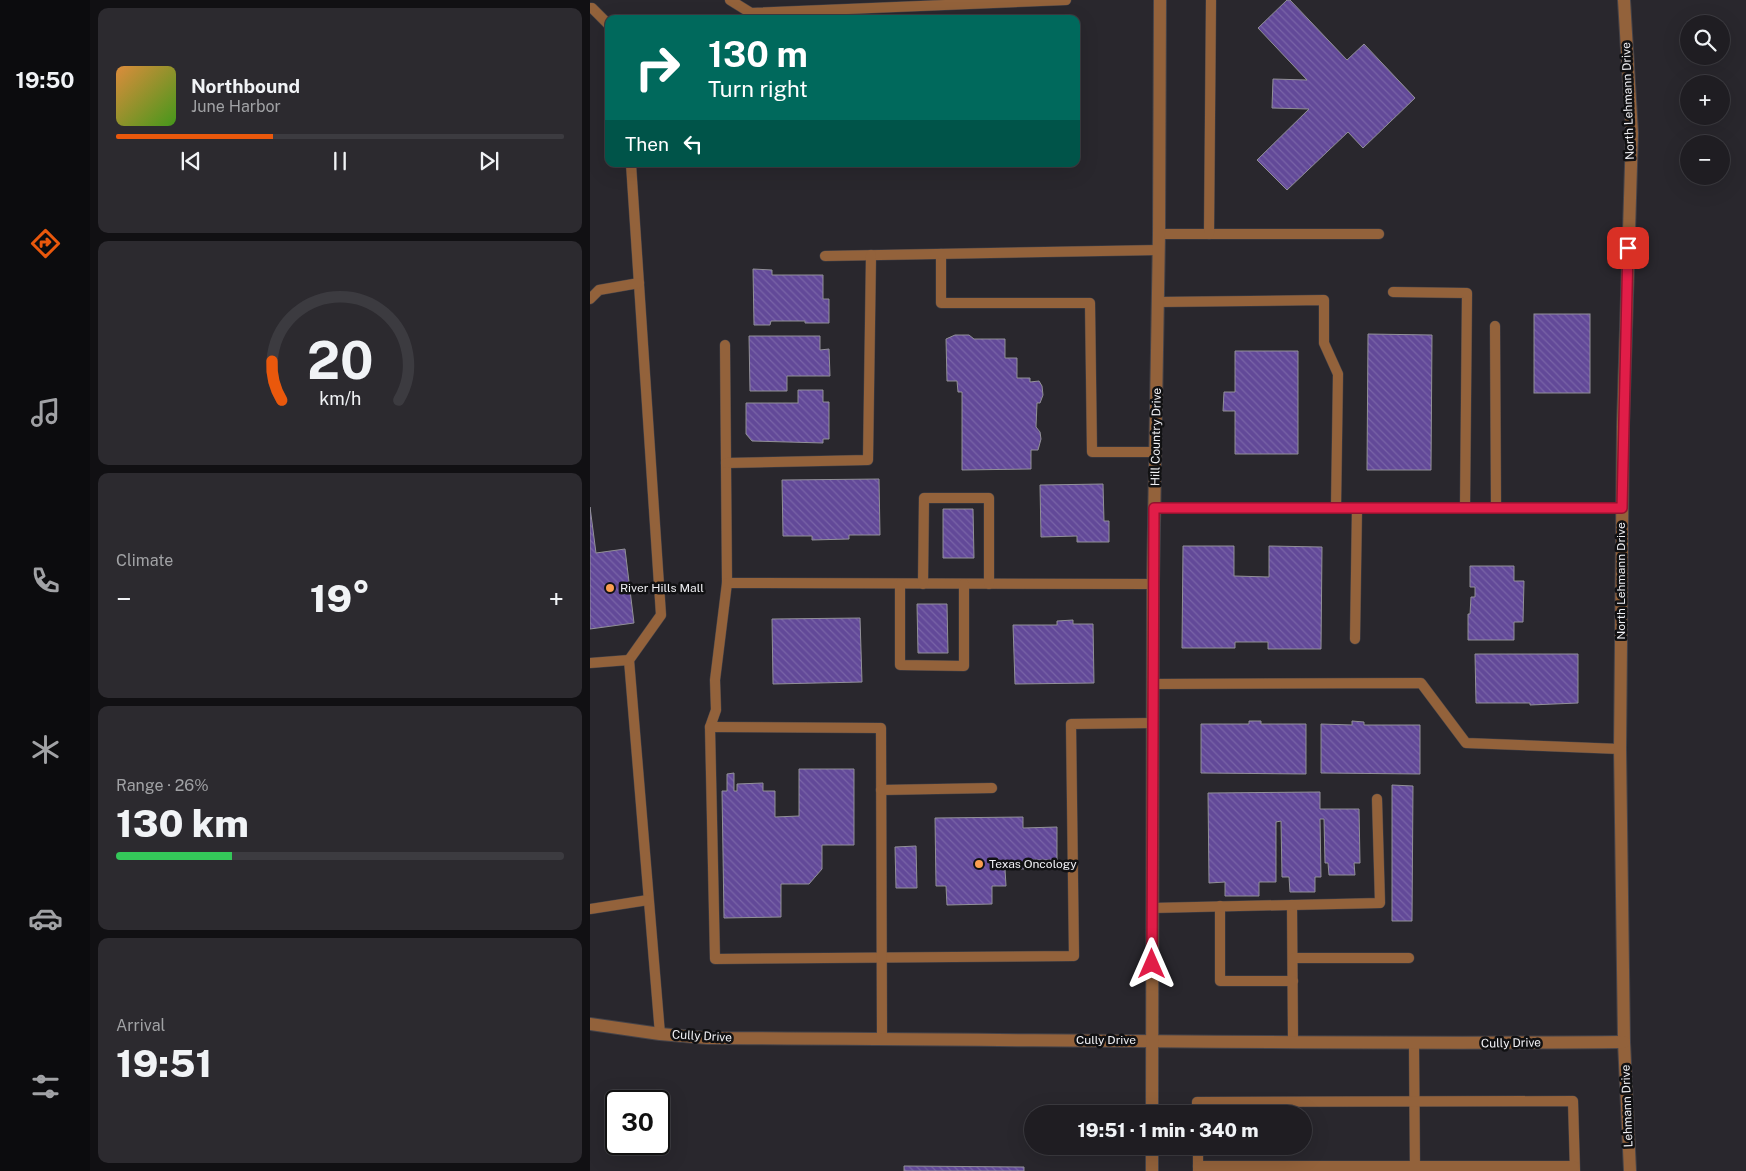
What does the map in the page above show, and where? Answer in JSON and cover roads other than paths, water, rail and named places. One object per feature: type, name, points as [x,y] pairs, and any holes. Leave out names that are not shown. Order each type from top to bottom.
[{"type":"street","name":"Hill Country Drive","points":[[1152,1105],[1153,584],[1159,250],[1160,0]]},
{"type":"street","name":"North Lehmann Drive","points":[[1624,0],[1632,133],[1622,508],[1620,749],[1624,1042]]},
{"type":"street","name":"Cully Drive","points":[[590,1024],[660,1034],[707,1038],[1152,1040],[1414,1044],[1624,1042]]},
{"type":"street","name":"Lehmann Drive","points":[[1624,1042],[1630,1171]]},
{"type":"street","points":[[1152,1155],[1152,1171]]},
{"type":"lane","points":[[730,0],[751,13],[1066,0]]},
{"type":"lane","points":[[1209,234],[1211,0]]},
{"type":"lane","points":[[590,8],[605,21]]},
{"type":"lane","points":[[631,167],[661,615],[629,660],[660,1034]]},
{"type":"lane","points":[[1159,234],[1379,234]]},
{"type":"lane","points":[[824,256],[1159,250]]},
{"type":"lane","points":[[941,254],[941,303],[1090,303],[1092,452],[1155,452]]},
{"type":"lane","points":[[726,462],[868,460],[871,255]]},
{"type":"lane","points":[[590,299],[599,290],[639,284]]},
{"type":"lane","points":[[1394,292],[1468,293],[1465,508]]},
{"type":"lane","points":[[1158,302],[1324,300],[1324,343],[1338,374],[1336,508]]},
{"type":"lane","points":[[1495,326],[1496,508]]},
{"type":"lane","points":[[726,345],[727,583],[716,680],[716,710],[710,727],[715,959],[1074,956],[1070,724],[1153,723]]},
{"type":"lane","points":[[923,584],[924,498],[989,498],[989,584]]},
{"type":"lane","points":[[1154,508],[1622,508]]},
{"type":"lane","points":[[1355,639],[1357,508]]},
{"type":"lane","points":[[727,583],[1153,584]]},
{"type":"lane","points":[[900,584],[900,665],[964,666],[964,584]]},
{"type":"lane","points":[[590,663],[629,660]]},
{"type":"lane","points":[[1153,684],[1421,683],[1466,743],[1620,749]]},
{"type":"lane","points":[[710,727],[881,728],[882,1039]]},
{"type":"lane","points":[[881,790],[992,788]]},
{"type":"lane","points":[[1152,908],[1380,903],[1377,799]]},
{"type":"lane","points":[[590,909],[648,900]]},
{"type":"lane","points":[[1292,905],[1293,1042]]},
{"type":"lane","points":[[1220,906],[1220,981],[1293,981]]},
{"type":"lane","points":[[1292,958],[1408,958]]},
{"type":"lane","points":[[1414,1044],[1415,1169]]},
{"type":"lane","points":[[1197,1105],[1197,1102],[1573,1101],[1574,1168],[1198,1169],[1198,1155]]},
{"type":"place","name":"River Hills Mall","points":[[610,588]]},
{"type":"place","name":"Texas Oncology","points":[[979,864]]}]
